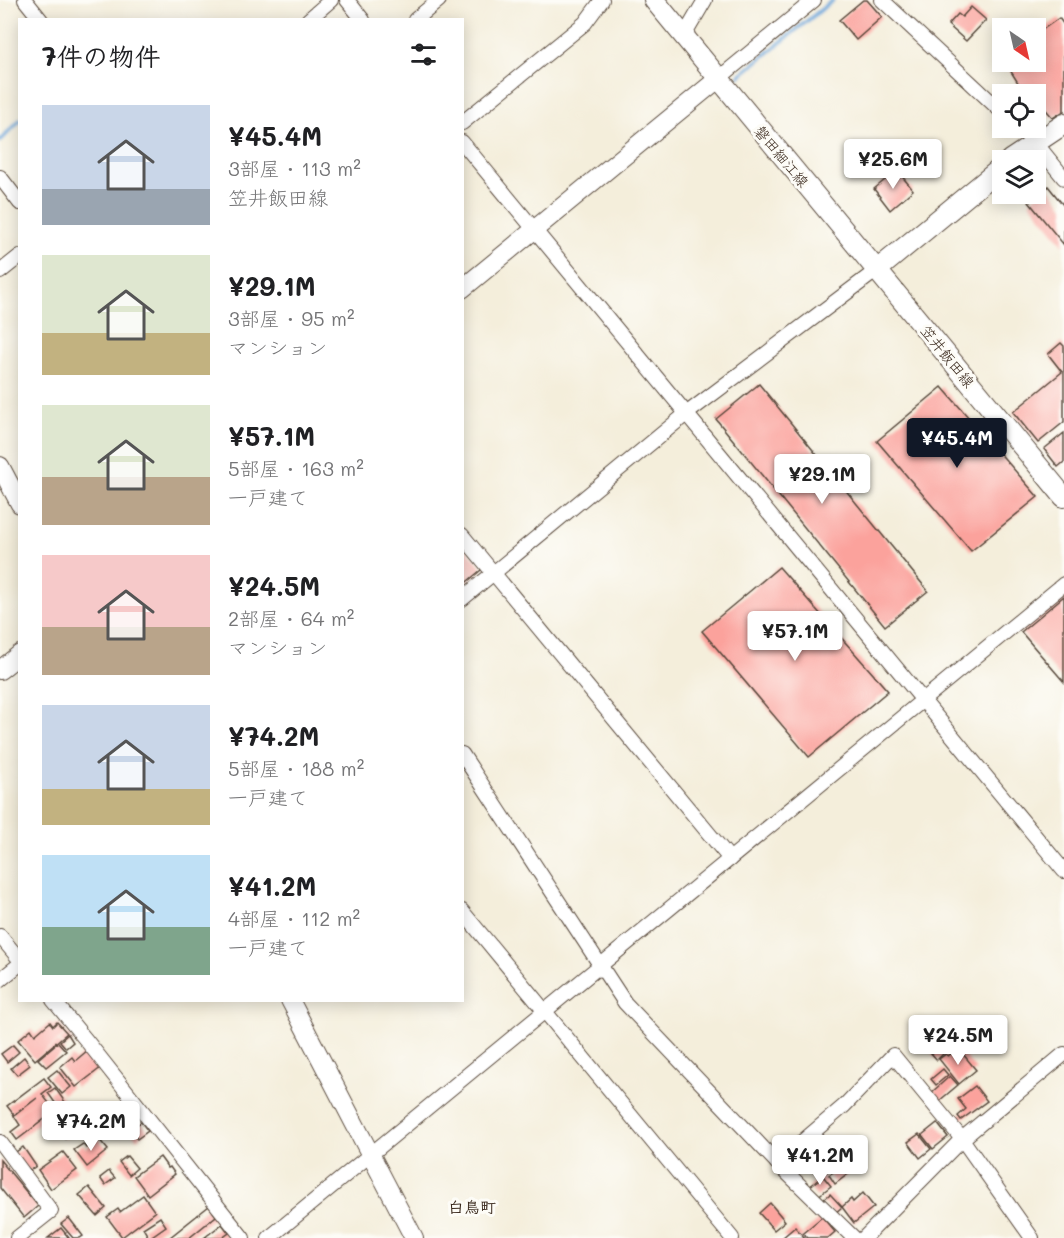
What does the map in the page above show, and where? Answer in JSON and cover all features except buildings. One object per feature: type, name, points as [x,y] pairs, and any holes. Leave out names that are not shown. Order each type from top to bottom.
[{"type":"main road","name":"磐田細江線","points":[[654,0],[877,270]]},
{"type":"main road","points":[[1024,150],[1064,123]]},
{"type":"main road","points":[[877,270],[992,175]]},
{"type":"main road","name":"笠井飯田線","points":[[877,270],[1064,497]]},
{"type":"street","points":[[26,0],[40,18]]},
{"type":"street","points":[[310,18],[332,0]]},
{"type":"street","points":[[347,0],[361,18]]},
{"type":"street","points":[[417,18],[439,0]]},
{"type":"street","points":[[464,121],[585,23],[602,0]]},
{"type":"street","points":[[684,36],[705,0]]},
{"type":"street","points":[[464,287],[814,0]]},
{"type":"street","points":[[882,0],[992,103]]},
{"type":"street","points":[[1030,138],[1064,178]]},
{"type":"street","points":[[464,144],[1064,871]]},
{"type":"street","points":[[0,177],[18,200]]},
{"type":"street","points":[[0,272],[18,258]]},
{"type":"street","points":[[464,596],[686,414],[877,270]]},
{"type":"street","points":[[0,466],[18,500]]},
{"type":"street","points":[[464,537],[730,859]]},
{"type":"street","points":[[270,1238],[1064,584]]},
{"type":"street","points":[[0,670],[18,656]]},
{"type":"street","points":[[464,757],[625,1003],[777,1163],[854,1238]]},
{"type":"street","points":[[464,913],[732,1238]]},
{"type":"street","points":[[0,936],[18,959]]},
{"type":"street","points":[[0,980],[18,964]]},
{"type":"street","points":[[55,1002],[243,1238]]},
{"type":"street","points":[[291,1002],[414,1238]]},
{"type":"street","points":[[864,1238],[962,1139],[1064,1054]]},
{"type":"street","points":[[777,1163],[844,1106],[893,1055],[962,1139],[1032,1238]]},
{"type":"street","points":[[0,1142],[51,1211],[17,1238]]},
{"type":"waterway","points":[[739,76],[833,0]]},
{"type":"waterway","points":[[0,141],[18,122]]},
{"type":"district","name":"白鳥町","points":[[472,1206]]}]
